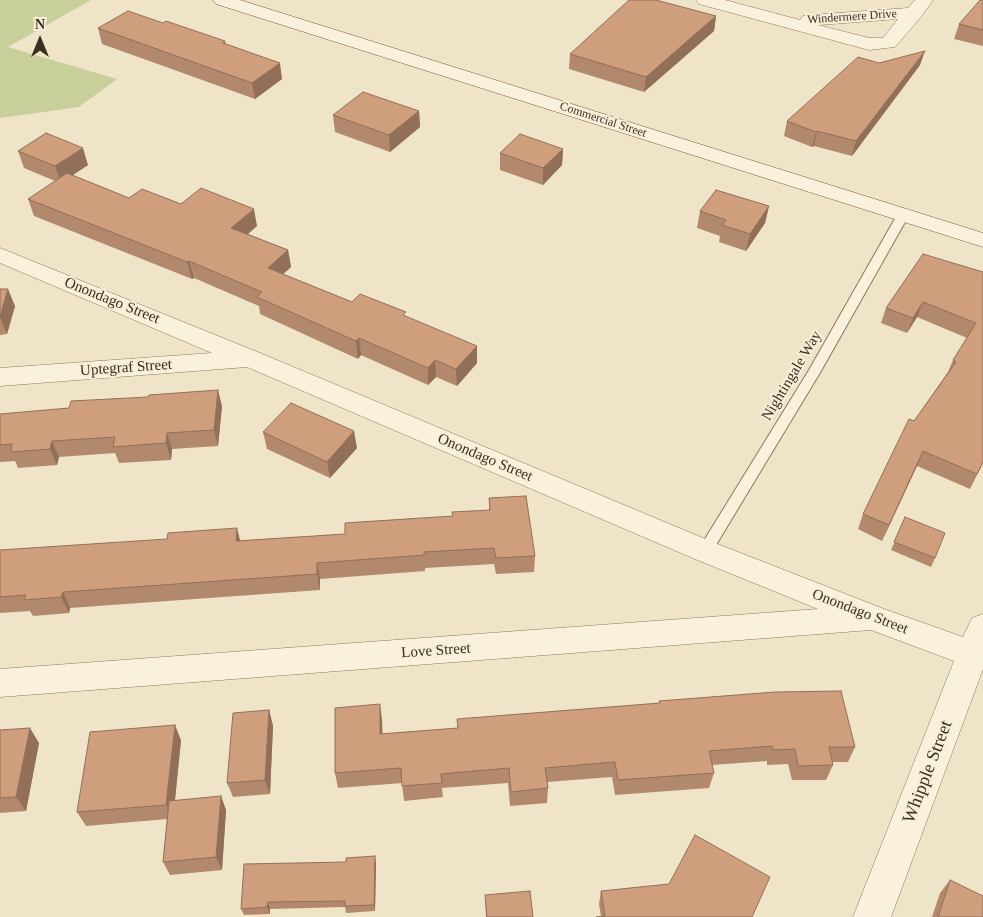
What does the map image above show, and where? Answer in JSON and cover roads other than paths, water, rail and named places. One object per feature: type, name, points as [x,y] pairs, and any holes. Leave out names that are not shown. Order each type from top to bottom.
[{"type":"street","name":"Commercial Street","points":[[222,0],[983,240]]},
{"type":"street","name":"Windermere Drive","points":[[705,0],[869,44],[888,43],[920,6]]},
{"type":"street","name":"Windermere Drive","points":[[788,22],[920,6]]},
{"type":"street","name":"Onondago Street","points":[[0,256],[252,359],[705,551],[873,618],[978,640]]},
{"type":"street","name":"Uptegraf Street","points":[[0,377],[252,359]]},
{"type":"street","name":"Love Street","points":[[0,683],[873,618]]},
{"type":"street","name":"Whipple Street","points":[[872,917],[978,640]]},
{"type":"lane","name":"Nightingale Way","points":[[705,551],[815,371],[903,215]]}]
